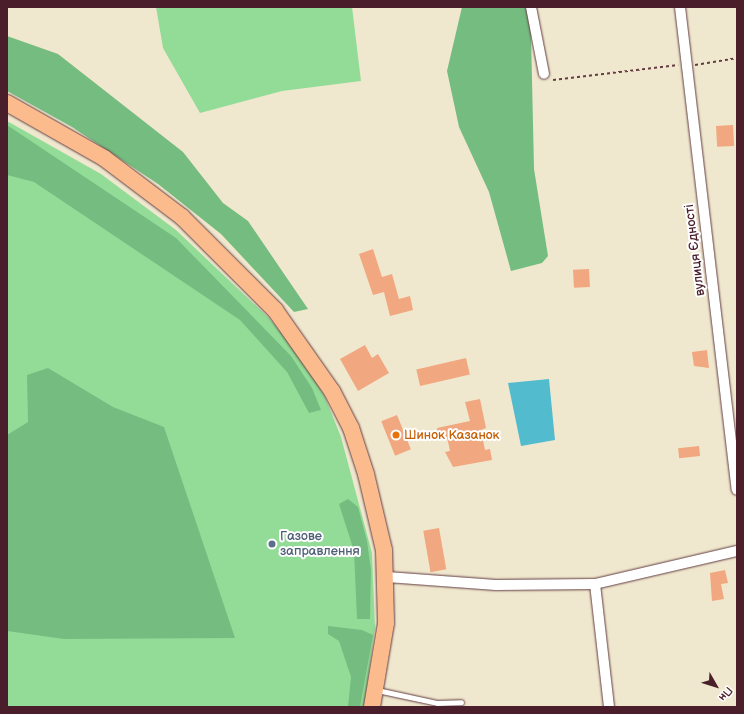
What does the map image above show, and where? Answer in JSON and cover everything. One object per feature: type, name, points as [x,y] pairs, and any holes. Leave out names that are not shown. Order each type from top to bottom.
[{"type":"main road","points":[[7,103],[67,135],[146,188],[212,244],[275,310],[332,391],[351,428],[378,518],[387,577],[386,623],[372,707]]},
{"type":"street","points":[[531,7],[544,74]]},
{"type":"street","name":"вулиця Єдності","points":[[680,7],[737,490]]},
{"type":"street","points":[[387,577],[496,585],[595,584],[737,551]]},
{"type":"street","points":[[595,584],[608,707]]},
{"type":"lane","points":[[376,690],[437,703],[461,702]]},
{"type":"path","points":[[544,74],[553,80],[667,65],[688,66],[737,58]]},
{"type":"green space","points":[[156,7],[352,7],[361,81],[282,91],[200,113],[163,48]]},
{"type":"green space","points":[[462,7],[528,7],[531,34],[534,169],[548,256],[542,263],[511,271],[489,192],[459,127],[447,71]]},
{"type":"green space","points":[[7,36],[58,54],[183,152],[223,203],[248,221],[308,309],[294,312],[221,234],[158,184],[72,127],[7,91]]},
{"type":"green space","points":[[7,121],[101,174],[176,230],[269,318],[302,357],[325,397],[341,437],[372,553],[375,628],[364,707],[7,707]]},
{"type":"green space","points":[[7,125],[176,238],[291,356],[312,388],[321,410],[309,413],[287,372],[240,320],[34,182],[7,175]]},
{"type":"green space","points":[[48,368],[113,407],[164,427],[235,638],[64,639],[7,631],[7,435],[28,422],[27,375]]},
{"type":"green space","points":[[348,499],[358,507],[367,541],[371,570],[370,619],[357,619],[354,551],[339,504]]},
{"type":"green space","points":[[328,626],[362,630],[373,635],[360,707],[348,707],[351,677],[339,641],[328,634]]},
{"type":"water","points":[[549,379],[555,440],[521,446],[508,383]]},
{"type":"building","points":[[733,125],[734,146],[717,147],[716,126]]},
{"type":"building","points":[[373,249],[382,277],[392,274],[399,299],[410,296],[413,310],[390,316],[384,292],[373,295],[359,254]]},
{"type":"building","points":[[589,269],[590,287],[574,288],[573,270]]},
{"type":"building","points":[[365,345],[372,358],[378,354],[389,373],[358,391],[340,359]]},
{"type":"building","points":[[707,350],[709,368],[694,366],[692,352]]},
{"type":"building","points":[[466,358],[470,375],[420,386],[416,369]]},
{"type":"building","points":[[480,399],[486,428],[481,430],[485,450],[490,449],[492,460],[453,467],[445,452],[450,451],[447,437],[439,439],[437,428],[470,421],[465,402]]},
{"type":"building","points":[[397,415],[411,449],[395,456],[381,421]]},
{"type":"building","points":[[699,446],[700,456],[679,458],[678,448]]},
{"type":"building","points":[[439,528],[446,569],[431,572],[423,531]]},
{"type":"building","points":[[725,570],[728,583],[721,584],[724,599],[712,601],[710,573]]},
{"type":"place","name":"Шинок Казанок","points":[[396,435]]},
{"type":"place","name":"Газове заправлення","points":[[272,544]]}]
